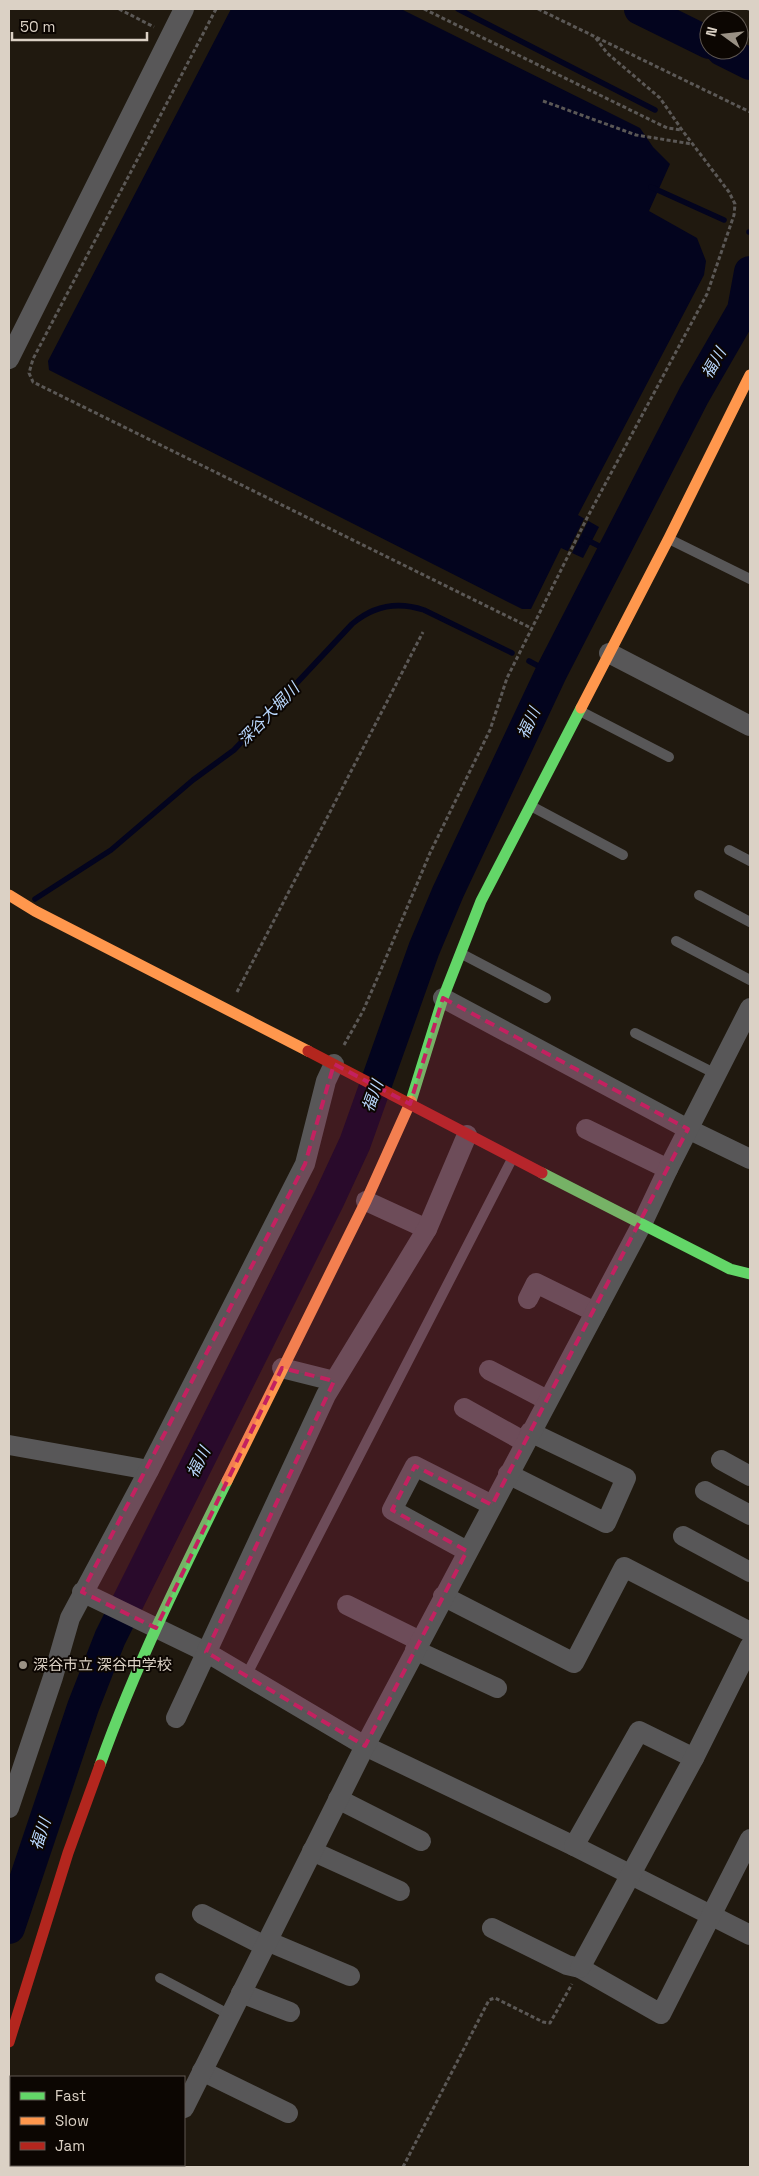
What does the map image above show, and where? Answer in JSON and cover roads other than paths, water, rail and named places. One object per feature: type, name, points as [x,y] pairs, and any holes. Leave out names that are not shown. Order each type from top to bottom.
[{"type":"street","points":[[9,359],[184,9]]},
{"type":"street","points":[[9,2042],[68,1853],[116,1720],[154,1627],[366,1201],[406,1102],[416,1088],[424,1052],[443,998],[482,901],[608,653],[669,538],[750,375]]},
{"type":"street","points":[[608,653],[750,726]]},
{"type":"street","points":[[9,895],[467,1135],[730,1269],[750,1285]]},
{"type":"street","points":[[443,998],[688,1129],[750,1159]]},
{"type":"street","points":[[185,2106],[365,1746],[642,1224],[750,1008]]},
{"type":"street","points":[[9,1808],[53,1677],[70,1618],[87,1595],[306,1164],[326,1081],[340,1068]]},
{"type":"street","points":[[586,1129],[668,1169]]},
{"type":"street","points":[[176,1718],[326,1395],[428,1229],[467,1135]]},
{"type":"street","points":[[366,1201],[428,1229]]},
{"type":"street","points":[[730,1269],[750,1274]]},
{"type":"street","points":[[528,1299],[536,1283],[595,1312]]},
{"type":"street","points":[[282,1368],[334,1381]]},
{"type":"street","points":[[489,1370],[547,1400]]},
{"type":"street","points":[[464,1408],[626,1478],[606,1523],[508,1474]]},
{"type":"street","points":[[9,1445],[149,1470]]},
{"type":"street","points":[[721,1460],[750,1476]]},
{"type":"street","points":[[467,1551],[392,1510],[415,1466],[492,1505]]},
{"type":"street","points":[[705,1491],[750,1515]]},
{"type":"street","points":[[683,1536],[750,1572]]},
{"type":"street","points":[[444,1596],[574,1663],[624,1567],[750,1632]]},
{"type":"street","points":[[87,1595],[206,1652],[365,1746],[574,1846],[750,1935]]},
{"type":"street","points":[[347,1605],[497,1688]]},
{"type":"street","points":[[580,1968],[694,1758],[750,1646]]},
{"type":"street","points":[[574,1846],[639,1731],[694,1758]]},
{"type":"street","points":[[338,1799],[421,1840]]},
{"type":"street","points":[[492,1928],[567,1965],[580,1968],[661,2014],[750,1839]]},
{"type":"street","points":[[312,1851],[400,1891]]},
{"type":"street","points":[[202,1914],[266,1943],[350,1976]]},
{"type":"street","points":[[242,1993],[290,2012]]},
{"type":"street","points":[[202,2071],[288,2113]]},
{"type":"lane","points":[[669,538],[750,579]]},
{"type":"lane","points":[[579,710],[669,758]]},
{"type":"lane","points":[[530,806],[623,855]]},
{"type":"lane","points":[[729,850],[750,862]]},
{"type":"lane","points":[[699,895],[750,922]]},
{"type":"lane","points":[[676,941],[750,980]]},
{"type":"lane","points":[[461,954],[546,998]]},
{"type":"lane","points":[[635,1033],[716,1074]]},
{"type":"lane","points":[[246,1676],[512,1158]]},
{"type":"lane","points":[[160,1978],[230,2015]]},
{"type":"water","points":[[231,9],[401,9],[640,128],[653,147],[670,164],[649,211],[697,238],[706,261],[704,275],[578,515],[599,527],[583,558],[561,548],[531,609],[522,609],[49,370],[48,361]]},
{"type":"waterway","points":[[458,9],[655,110]]},
{"type":"waterway","points":[[640,9],[699,38]]},
{"type":"waterway","points":[[742,60],[750,64]]},
{"type":"waterway","points":[[651,187],[724,220]]},
{"type":"waterway","name":"福川","points":[[9,1928],[83,1707],[110,1638],[329,1199],[355,1143],[424,949],[448,892],[551,673],[694,395],[743,310],[750,272]]},
{"type":"waterway","points":[[585,539],[613,553]]},
{"type":"waterway","name":"深谷大堀川","points":[[35,899],[111,850],[193,780],[234,750],[352,624],[368,613],[386,607],[414,607],[424,610],[512,653]]},
{"type":"waterway","name":"深谷大堀川","points":[[529,661],[551,673]]},
{"type":"place","name":"深谷市立 深谷中学校","points":[[23,1665]]}]
